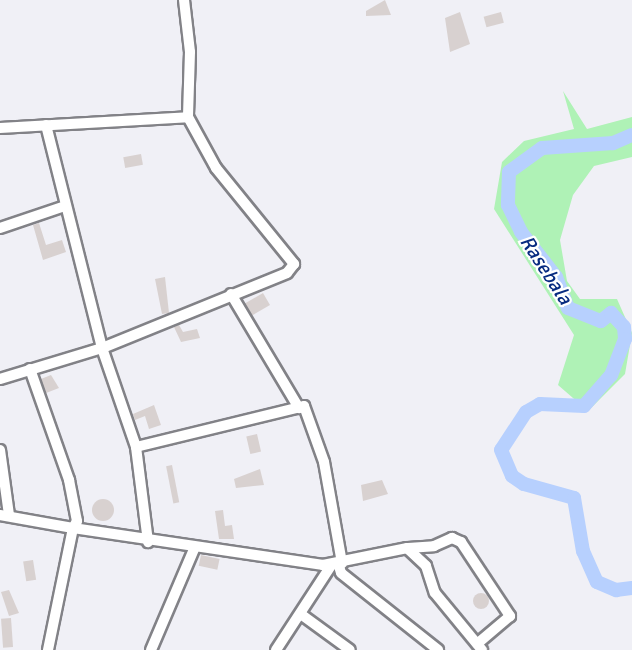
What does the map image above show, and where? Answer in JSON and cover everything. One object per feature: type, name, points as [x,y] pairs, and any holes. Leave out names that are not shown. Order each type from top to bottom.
[{"type":"street","points":[[0,379],[102,348],[287,273],[294,264],[216,168],[188,117],[190,52],[184,0]]},
{"type":"street","points":[[0,128],[188,117]]},
{"type":"street","points":[[46,125],[102,348],[136,447],[148,542]]},
{"type":"street","points":[[0,228],[65,206]]},
{"type":"street","points":[[231,294],[299,408]]},
{"type":"street","points":[[30,369],[72,491],[77,521],[73,528],[48,650]]},
{"type":"street","points":[[136,447],[299,408],[307,409],[324,462],[337,563],[341,573],[438,650]]},
{"type":"street","points":[[0,450],[4,515],[148,542],[337,563],[408,548],[434,546],[452,538],[461,542],[510,616],[480,646],[435,593],[426,566],[408,548]]},
{"type":"street","points":[[151,650],[195,547]]},
{"type":"street","points":[[276,650],[337,563]]},
{"type":"street","points":[[302,615],[350,650]]},
{"type":"green space","points":[[563,91],[587,129],[632,117],[632,157],[594,166],[573,195],[560,240],[567,281],[580,299],[617,299],[632,333],[625,374],[588,411],[558,385],[574,335],[494,209],[502,162],[524,141],[574,129]]},
{"type":"building","points":[[385,0],[391,15],[366,16],[366,11]]},
{"type":"building","points":[[460,12],[470,44],[450,52],[445,18]]},
{"type":"building","points":[[501,12],[504,23],[486,27],[484,17]]},
{"type":"building","points":[[141,154],[143,165],[125,168],[123,157]]},
{"type":"building","points":[[39,223],[46,245],[62,240],[66,252],[43,260],[33,225]]},
{"type":"building","points":[[165,277],[169,313],[162,314],[155,279]]},
{"type":"building","points":[[263,293],[270,305],[252,316],[245,304]]},
{"type":"building","points":[[179,325],[183,332],[197,329],[200,338],[181,342],[174,327]]},
{"type":"building","points":[[51,375],[59,388],[46,393],[41,379]]},
{"type":"building","points":[[154,405],[161,425],[149,429],[145,416],[135,420],[133,414]]},
{"type":"building","points":[[257,434],[261,452],[250,454],[246,436]]},
{"type":"building","points":[[172,465],[179,502],[173,503],[166,466]]},
{"type":"building","points":[[260,469],[264,485],[236,488],[234,479]]},
{"type":"building","points":[[382,480],[388,494],[363,501],[361,485]]},
{"type":"building","points":[[103,499],[111,502],[114,510],[111,518],[103,521],[95,518],[92,510],[95,502]]},
{"type":"building","points":[[223,510],[225,526],[232,525],[234,539],[219,539],[215,511]]},
{"type":"building","points":[[201,555],[220,559],[217,570],[199,566]]},
{"type":"building","points":[[33,560],[36,580],[26,581],[23,562]]},
{"type":"building","points":[[9,590],[19,613],[9,616],[1,592]]},
{"type":"building","points":[[481,593],[487,595],[489,601],[487,607],[481,609],[475,607],[473,601],[475,595]]},
{"type":"building","points":[[11,618],[13,647],[3,648],[1,619]]},
{"type":"waterway","name":"Rasebala","points":[[632,135],[613,143],[542,148],[509,172],[508,205],[521,232],[556,277],[568,308],[601,321],[611,313],[624,327],[625,339],[611,375],[584,406],[540,404],[526,412],[501,450],[512,476],[524,484],[574,498],[583,551],[597,582],[616,590],[632,588]]}]
